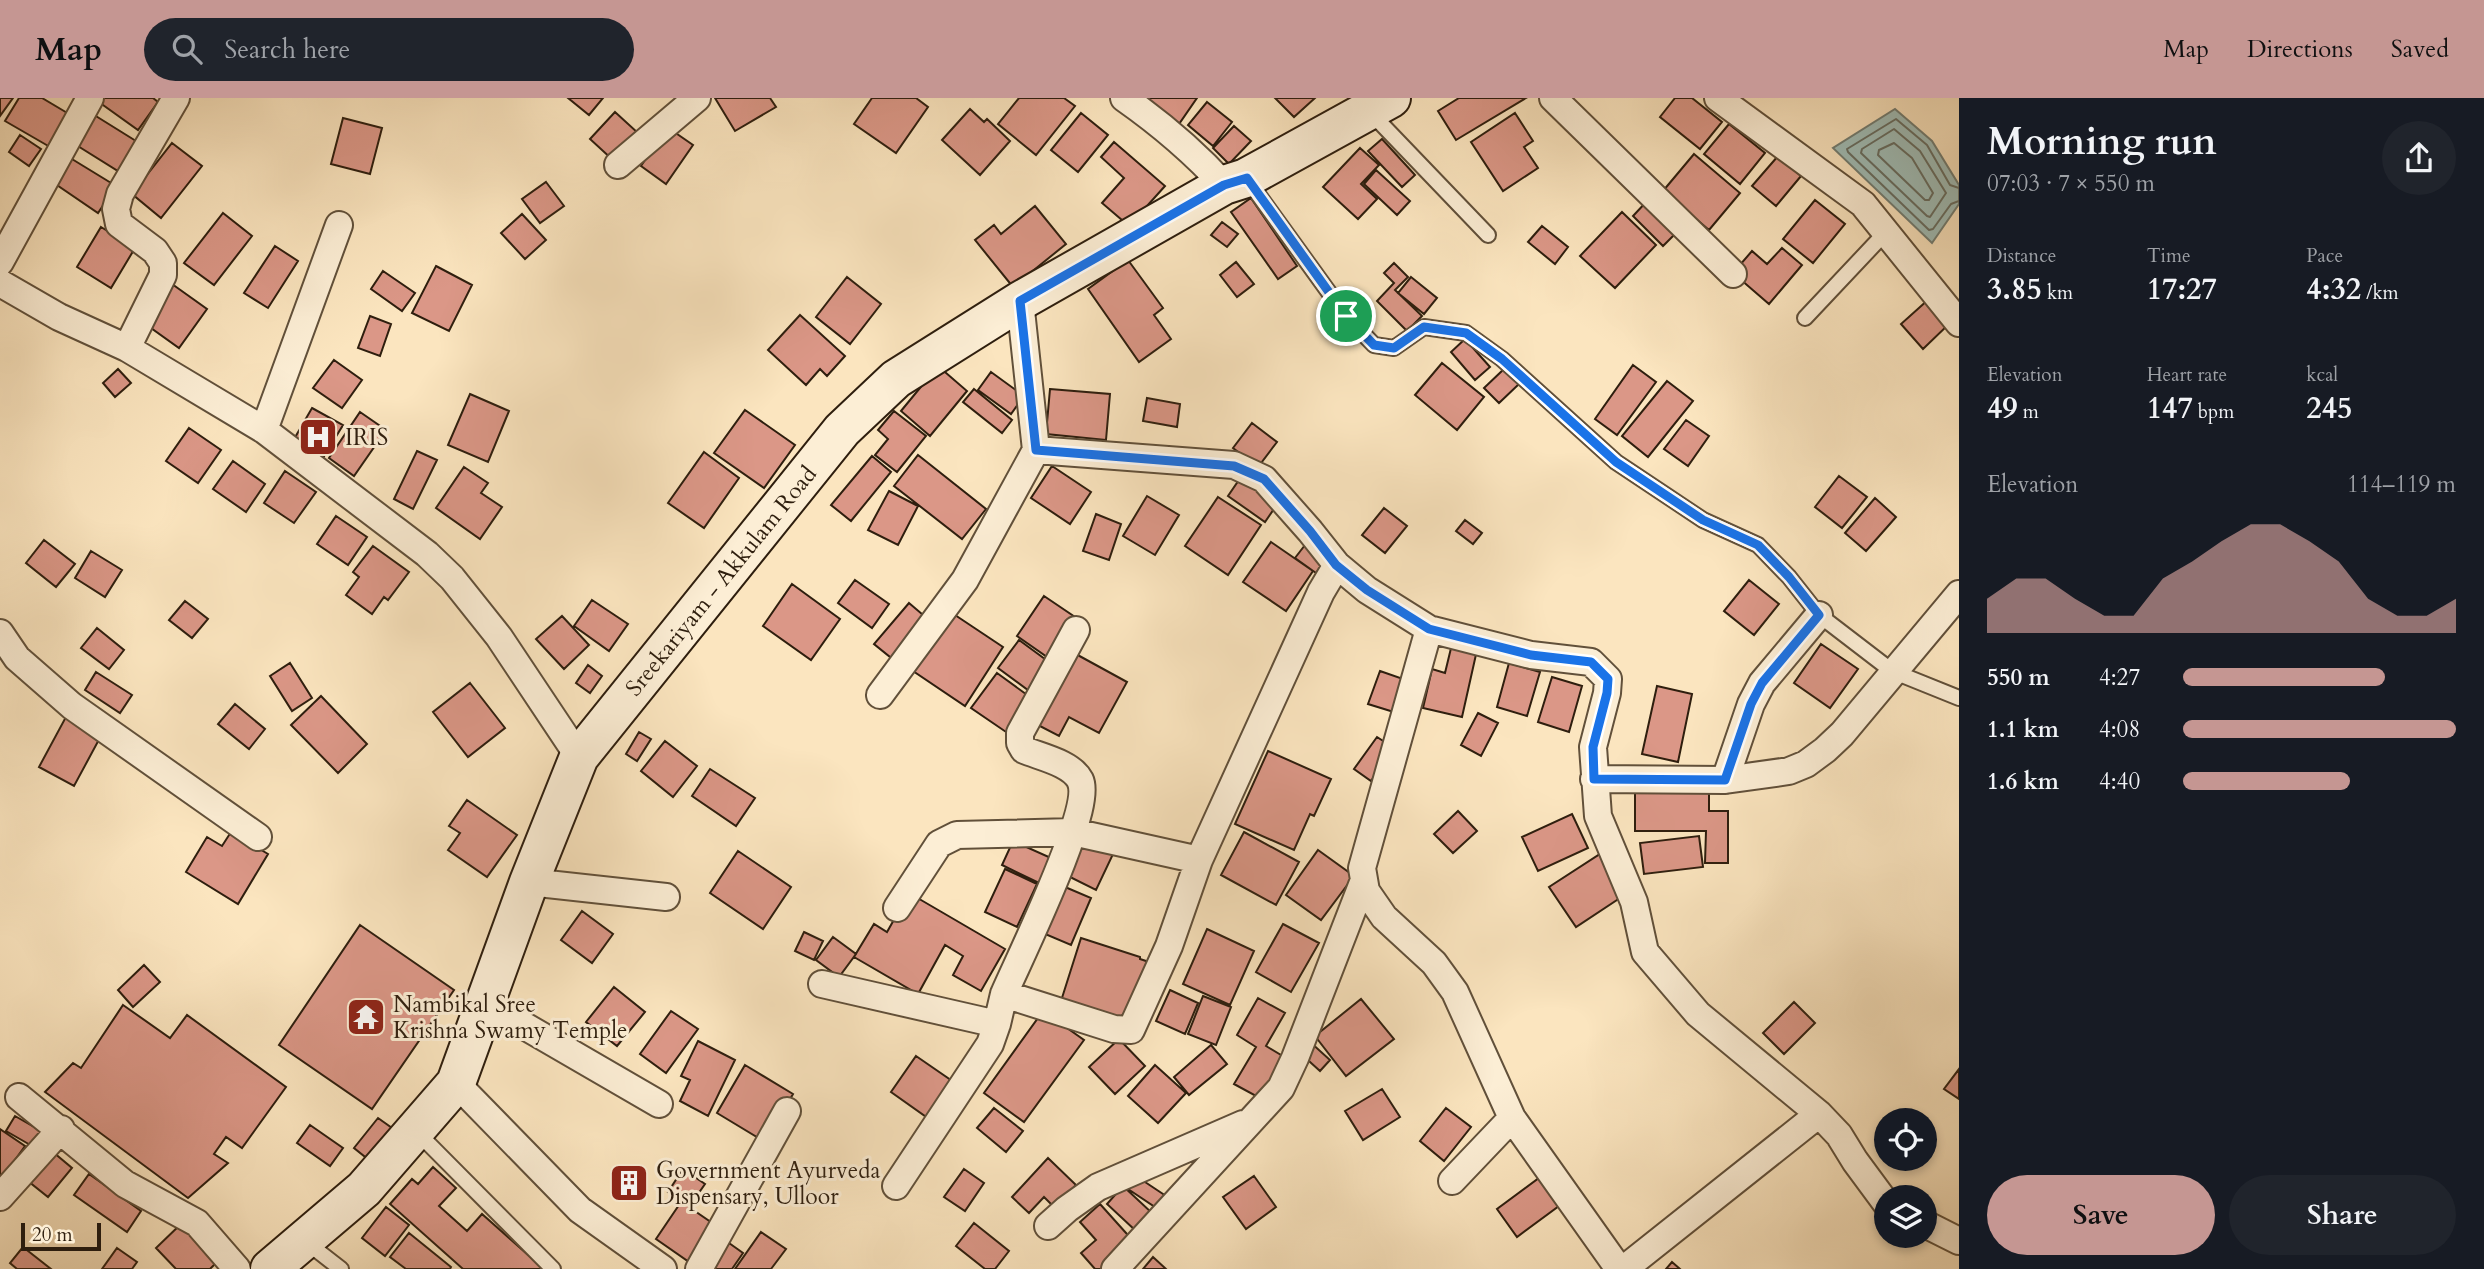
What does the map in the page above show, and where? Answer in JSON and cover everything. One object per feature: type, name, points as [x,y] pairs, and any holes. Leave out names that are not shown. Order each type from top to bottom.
[{"type":"main road","name":"Sreekariyam - Akkulam Road","points":[[271,1269],[364,1189],[456,1083],[529,882],[579,757],[842,430],[896,379],[1020,301],[1380,104]]},
{"type":"street","points":[[0,262],[90,98]]},
{"type":"street","points":[[127,348],[163,275],[163,263],[155,251],[119,224],[116,209],[120,194],[176,98]]},
{"type":"street","points":[[618,165],[697,98]]},
{"type":"street","points":[[1124,98],[1199,158],[1235,181]]},
{"type":"street","points":[[1553,98],[1733,274]]},
{"type":"street","points":[[1718,98],[1863,204],[1959,323]]},
{"type":"street","points":[[264,430],[339,225]]},
{"type":"street","points":[[0,283],[59,317],[127,348],[264,430],[427,554],[452,578],[499,636],[579,757]]},
{"type":"street","points":[[880,695],[965,580],[1036,450],[1020,301]]},
{"type":"street","points":[[1036,450],[1234,466],[1264,479],[1336,565],[1367,590],[1429,629],[1531,655],[1591,662],[1608,679],[1593,747],[1598,816],[1634,902],[1645,952],[1698,1014],[1819,1114],[1839,1135],[1874,1187]]},
{"type":"street","points":[[1004,994],[1114,1028],[1131,1030],[1168,946],[1199,860],[1321,592],[1336,565]]},
{"type":"street","points":[[1594,779],[1725,780],[1789,771],[1805,764],[1842,734],[1959,594]]},
{"type":"street","points":[[1725,780],[1751,704],[1762,683],[1819,615]]},
{"type":"street","points":[[1429,629],[1362,868],[1366,891],[1384,917],[1434,963],[1455,992],[1513,1118],[1629,1267],[1819,1114]]},
{"type":"street","points":[[896,1186],[990,1044],[1004,994],[1073,832],[1082,795],[1081,782],[1074,772],[1024,750],[1020,743],[1020,733],[1076,630]]},
{"type":"street","points":[[0,633],[17,658],[72,706],[258,837]]},
{"type":"street","points":[[897,908],[939,844],[957,835],[1073,832],[1199,860]]},
{"type":"street","points":[[1115,1269],[1281,1088],[1364,880]]},
{"type":"street","points":[[529,882],[666,897]]},
{"type":"street","points":[[822,984],[997,1024]]},
{"type":"street","points":[[485,1003],[659,1104]]},
{"type":"street","points":[[456,1083],[580,1210],[663,1269]]},
{"type":"street","points":[[19,1097],[125,1184],[197,1223],[237,1269]]},
{"type":"street","points":[[699,1269],[787,1111]]},
{"type":"street","points":[[1452,1181],[1513,1118]]},
{"type":"street","points":[[1048,1226],[1098,1187],[1251,1121]]},
{"type":"street","points":[[0,1196],[61,1129]]},
{"type":"street","points":[[1937,1230],[1959,1241]]},
{"type":"lane","points":[[1380,104],[1488,235]]},
{"type":"lane","points":[[1235,181],[1346,316],[1374,345],[1394,348],[1424,327],[1466,333],[1502,359],[1616,462],[1703,520],[1758,545],[1789,577],[1819,615],[1892,671],[1959,698]]},
{"type":"lane","points":[[1805,318],[1886,232]]},
{"type":"lane","points":[[415,1130],[553,1269]]},
{"type":"lane","points":[[304,1240],[341,1269]]},
{"type":"water","points":[[1895,109],[1932,141],[1959,185],[1959,204],[1932,243],[1833,148]]},
{"type":"building","points":[[0,98],[13,98],[0,116]]},
{"type":"building","points":[[19,98],[42,98],[69,114],[50,147],[5,121]]},
{"type":"building","points":[[153,98],[158,102],[138,130],[96,100]]},
{"type":"building","points":[[568,98],[603,98],[589,115]]},
{"type":"building","points":[[715,98],[770,98],[776,107],[735,131]]},
{"type":"building","points":[[872,98],[916,98],[928,107],[896,153],[854,124]]},
{"type":"building","points":[[1019,98],[1064,98],[1075,106],[1036,155],[998,124]]},
{"type":"building","points":[[1141,98],[1197,98],[1179,124]]},
{"type":"building","points":[[1275,98],[1315,98],[1294,117]]},
{"type":"building","points":[[1459,98],[1526,98],[1456,140],[1438,111]]},
{"type":"building","points":[[1675,98],[1692,98],[1722,122],[1700,149],[1660,117]]},
{"type":"building","points":[[1207,102],[1232,122],[1213,146],[1188,125]]},
{"type":"building","points":[[970,109],[984,122],[987,119],[1010,141],[980,175],[942,140]]},
{"type":"building","points":[[615,112],[638,133],[614,161],[590,139]]},
{"type":"building","points":[[91,113],[144,146],[126,176],[73,143]]},
{"type":"building","points":[[1081,113],[1108,135],[1078,172],[1051,150]]},
{"type":"building","points":[[1515,113],[1533,141],[1524,147],[1538,168],[1503,191],[1471,142]]},
{"type":"building","points":[[343,118],[382,128],[370,174],[331,164]]},
{"type":"building","points":[[1729,124],[1765,153],[1740,184],[1704,154]]},
{"type":"building","points":[[1234,126],[1251,141],[1229,164],[1213,148]]},
{"type":"building","points":[[667,127],[693,145],[666,184],[641,166]]},
{"type":"building","points":[[20,135],[41,149],[29,166],[9,152]]},
{"type":"building","points":[[1382,139],[1415,175],[1402,187],[1368,151]]},
{"type":"building","points":[[1114,142],[1165,186],[1129,226],[1102,203],[1124,178],[1101,157]]},
{"type":"building","points":[[172,143],[202,166],[161,218],[132,194]]},
{"type":"building","points":[[1360,148],[1379,165],[1361,184],[1377,199],[1358,219],[1323,187]]},
{"type":"building","points":[[1694,154],[1740,193],[1709,230],[1663,191]]},
{"type":"building","points":[[67,156],[116,186],[98,213],[51,181]]},
{"type":"building","points":[[1778,156],[1801,176],[1776,206],[1752,186]]},
{"type":"building","points":[[1376,170],[1410,201],[1397,215],[1364,184]]},
{"type":"building","points":[[546,182],[564,206],[540,223],[522,199]]},
{"type":"building","points":[[1251,198],[1297,266],[1278,279],[1231,212]]},
{"type":"building","points":[[1648,200],[1679,230],[1663,246],[1633,216]]},
{"type":"building","points":[[1815,200],[1845,224],[1813,263],[1783,239]]},
{"type":"building","points":[[1035,206],[1066,244],[1013,287],[975,240],[994,225],[1001,234]]},
{"type":"building","points":[[1622,212],[1656,245],[1615,288],[1580,256]]},
{"type":"building","points":[[223,213],[252,236],[214,285],[184,263]]},
{"type":"building","points":[[522,214],[546,240],[525,259],[501,233]]},
{"type":"building","points":[[1222,222],[1238,234],[1227,247],[1211,235]]},
{"type":"building","points":[[1542,226],[1568,247],[1555,264],[1528,242]]},
{"type":"building","points":[[101,227],[135,248],[111,288],[77,267]]},
{"type":"building","points":[[275,246],[298,261],[268,308],[244,293]]},
{"type":"building","points":[[1782,248],[1802,265],[1769,304],[1733,273],[1752,251],[1767,264]]},
{"type":"building","points":[[1128,260],[1163,308],[1154,315],[1171,339],[1139,362],[1088,289]]},
{"type":"building","points":[[1236,262],[1254,284],[1237,297],[1220,275]]},
{"type":"building","points":[[1394,263],[1408,277],[1395,290],[1422,316],[1407,331],[1377,301],[1394,283],[1384,273]]},
{"type":"building","points":[[436,266],[472,285],[449,331],[412,313]]},
{"type":"building","points":[[383,271],[415,293],[402,311],[371,289]]},
{"type":"building","points":[[847,277],[881,304],[850,344],[816,317]]},
{"type":"building","points":[[1411,277],[1437,298],[1424,314],[1398,293]]},
{"type":"building","points":[[172,284],[207,309],[179,348],[144,323]]},
{"type":"building","points":[[1929,299],[1950,323],[1923,349],[1901,324]]},
{"type":"building","points":[[800,315],[845,356],[827,376],[820,369],[806,385],[768,350]]},
{"type":"building","points":[[370,316],[391,324],[380,356],[358,348]]},
{"type":"building","points":[[1465,339],[1490,367],[1475,380],[1451,352]]},
{"type":"building","points":[[334,360],[362,380],[342,408],[313,388]]},
{"type":"building","points":[[1442,363],[1484,397],[1457,430],[1415,395]]},
{"type":"building","points":[[1633,365],[1656,382],[1617,435],[1595,419]]},
{"type":"building","points":[[938,366],[967,391],[930,436],[901,411]]},
{"type":"building","points":[[118,369],[131,383],[115,397],[103,383]]},
{"type":"building","points":[[1504,369],[1519,384],[1499,403],[1484,388]]},
{"type":"building","points":[[991,372],[1024,396],[1011,414],[978,390]]},
{"type":"building","points":[[1667,381],[1693,401],[1648,457],[1622,436]]},
{"type":"building","points":[[974,389],[1012,420],[1002,433],[963,402]]},
{"type":"building","points":[[1050,389],[1110,394],[1106,440],[1046,434]]},
{"type":"building","points":[[470,394],[509,411],[488,462],[448,445]]},
{"type":"building","points":[[1147,398],[1180,404],[1177,427],[1143,421]]},
{"type":"building","points":[[312,408],[343,425],[323,458],[293,441]]},
{"type":"building","points":[[745,410],[795,445],[764,488],[714,453]]},
{"type":"building","points":[[894,411],[926,436],[897,472],[875,455],[888,439],[878,430]]},
{"type":"building","points":[[360,412],[386,430],[354,476],[329,458]]},
{"type":"building","points":[[1686,420],[1709,436],[1688,466],[1664,449]]},
{"type":"building","points":[[1252,423],[1277,442],[1258,467],[1233,448]]},
{"type":"building","points":[[189,428],[221,450],[198,483],[166,461]]},
{"type":"building","points":[[417,451],[437,460],[413,509],[394,499]]},
{"type":"building","points":[[704,452],[739,478],[704,528],[668,503]]},
{"type":"building","points":[[918,455],[986,509],[962,539],[894,486]]},
{"type":"building","points":[[872,456],[891,472],[851,521],[831,505]]},
{"type":"building","points":[[233,461],[265,484],[246,512],[213,489]]},
{"type":"building","points":[[1052,466],[1091,492],[1070,524],[1031,498]]},
{"type":"building","points":[[464,467],[488,483],[481,493],[502,507],[480,539],[436,508]]},
{"type":"building","points":[[285,471],[316,492],[294,523],[264,503]]},
{"type":"building","points":[[1839,476],[1867,497],[1842,528],[1815,507]]},
{"type":"building","points":[[1241,477],[1278,503],[1265,522],[1228,496]]},
{"type":"building","points":[[889,491],[918,506],[898,545],[868,530]]},
{"type":"building","points":[[1147,496],[1179,515],[1155,555],[1123,536]]},
{"type":"building","points":[[1218,497],[1261,525],[1228,575],[1185,546]]},
{"type":"building","points":[[1875,498],[1896,517],[1866,551],[1845,533]]},
{"type":"building","points":[[1384,508],[1407,526],[1385,553],[1362,535]]},
{"type":"building","points":[[1096,514],[1121,524],[1109,560],[1083,551]]},
{"type":"building","points":[[336,516],[367,537],[348,565],[317,544]]},
{"type":"building","points":[[1465,520],[1482,533],[1473,544],[1456,531]]},
{"type":"building","points":[[44,540],[75,564],[56,587],[26,563]]},
{"type":"building","points":[[1271,542],[1313,571],[1286,611],[1243,582]]},
{"type":"building","points":[[1305,545],[1326,560],[1316,573],[1295,558]]},
{"type":"building","points":[[373,546],[409,572],[388,600],[384,597],[372,614],[346,595],[359,577],[353,572]]},
{"type":"building","points":[[91,551],[122,570],[105,597],[75,578]]},
{"type":"building","points":[[855,580],[889,604],[872,628],[838,603]]},
{"type":"building","points":[[1749,580],[1779,604],[1754,635],[1724,611]]},
{"type":"building","points":[[792,584],[840,619],[811,660],[763,626]]},
{"type":"building","points":[[1044,596],[1078,619],[1050,659],[1017,636]]},
{"type":"building","points":[[592,600],[628,624],[609,651],[574,626]]},
{"type":"building","points":[[185,601],[208,619],[192,638],[169,620]]},
{"type":"building","points":[[909,603],[929,620],[895,661],[874,644]]},
{"type":"building","points":[[949,611],[1003,647],[965,706],[910,669]]},
{"type":"building","points":[[562,616],[589,645],[564,669],[536,639]]},
{"type":"building","points":[[97,628],[124,650],[109,669],[81,648]]},
{"type":"building","points":[[1019,640],[1053,665],[1032,693],[998,668]]},
{"type":"building","points":[[1452,644],[1477,650],[1462,717],[1423,708],[1432,669],[1445,673]]},
{"type":"building","points":[[1821,644],[1858,669],[1830,708],[1794,683]]},
{"type":"building","points":[[1074,653],[1127,682],[1099,733],[1069,717],[1059,736],[1036,724]]},
{"type":"building","points":[[290,663],[312,698],[292,711],[270,676]]},
{"type":"building","points":[[1509,663],[1540,672],[1527,716],[1497,707]]},
{"type":"building","points":[[588,665],[602,676],[590,693],[576,683]]},
{"type":"building","points":[[1380,671],[1409,681],[1397,713],[1368,704]]},
{"type":"building","points":[[96,672],[132,695],[120,713],[85,690]]},
{"type":"building","points":[[997,673],[1034,700],[1009,734],[971,708]]},
{"type":"building","points":[[1552,677],[1582,686],[1569,732],[1538,722]]},
{"type":"building","points":[[470,683],[505,728],[468,757],[433,712]]},
{"type":"building","points":[[1657,686],[1692,694],[1678,762],[1642,754]]},
{"type":"building","points":[[321,696],[367,744],[338,773],[291,725]]},
{"type":"building","points":[[235,704],[265,729],[249,749],[218,724]]},
{"type":"building","points":[[1478,713],[1498,723],[1481,756],[1461,745]]},
{"type":"building","points":[[67,715],[102,734],[74,786],[39,767]]},
{"type":"building","points":[[639,732],[651,739],[637,761],[626,754]]},
{"type":"building","points":[[1377,737],[1394,748],[1371,781],[1354,769]]},
{"type":"building","points":[[665,741],[697,766],[673,797],[641,771]]},
{"type":"building","points":[[1268,751],[1331,779],[1314,816],[1310,814],[1294,850],[1235,824]]},
{"type":"building","points":[[710,769],[755,798],[736,826],[692,796]]},
{"type":"building","points":[[1635,785],[1709,785],[1709,811],[1728,811],[1728,863],[1705,863],[1706,831],[1635,831]]},
{"type":"building","points":[[467,800],[517,835],[487,877],[448,850],[460,833],[449,826]]},
{"type":"building","points":[[1458,811],[1477,831],[1453,853],[1434,834]]},
{"type":"building","points":[[1572,814],[1588,848],[1538,871],[1522,837]]},
{"type":"building","points":[[231,832],[268,854],[238,904],[186,872],[207,837],[222,846]]},
{"type":"building","points":[[1244,832],[1299,862],[1276,905],[1221,875]]},
{"type":"building","points":[[1699,836],[1703,867],[1644,874],[1640,843]]},
{"type":"building","points":[[1085,838],[1114,852],[1096,890],[1066,875]]},
{"type":"building","points":[[1013,841],[1051,858],[1039,883],[1002,865]]},
{"type":"building","points":[[1318,850],[1354,876],[1321,920],[1286,895]]},
{"type":"building","points":[[738,851],[791,887],[763,929],[710,893]]},
{"type":"building","points":[[1600,854],[1626,894],[1576,927],[1549,887]]},
{"type":"building","points":[[1005,869],[1037,884],[1017,927],[985,912]]},
{"type":"building","points":[[1058,884],[1091,898],[1071,945],[1038,931]]},
{"type":"building","points":[[909,893],[1005,949],[981,991],[953,975],[963,956],[945,945],[918,994],[854,957],[874,924],[887,932]]},
{"type":"building","points":[[582,911],[613,934],[592,963],[561,940]]},
{"type":"building","points":[[1283,924],[1319,943],[1291,992],[1256,972]]},
{"type":"building","name":"Nambikal Sree Krishna Swamy Temple","points":[[360,925],[454,990],[372,1109],[279,1045]]},
{"type":"building","points":[[1207,929],[1254,951],[1230,1005],[1183,984]]},
{"type":"building","points":[[804,932],[823,941],[814,960],[795,951]]},
{"type":"building","points":[[833,937],[856,954],[839,977],[816,960]]},
{"type":"building","points":[[1081,938],[1149,962],[1130,1023],[1061,1001]]},
{"type":"building","points":[[144,965],[160,982],[133,1007],[118,990]]},
{"type":"building","points":[[614,987],[645,1012],[617,1046],[586,1022]]},
{"type":"building","points":[[1170,990],[1198,1003],[1185,1034],[1156,1021]]},
{"type":"building","points":[[1203,996],[1231,1007],[1216,1045],[1188,1034]]},
{"type":"building","points":[[1258,998],[1285,1013],[1266,1046],[1291,1061],[1267,1102],[1234,1084],[1256,1047],[1237,1035]]},
{"type":"building","points":[[1361,999],[1394,1039],[1346,1076],[1315,1036]]},
{"type":"building","points":[[1794,1002],[1815,1023],[1784,1054],[1763,1033]]},
{"type":"building","points":[[123,1005],[170,1038],[187,1015],[286,1087],[242,1148],[226,1137],[214,1154],[228,1163],[188,1198],[45,1092],[73,1063],[81,1068]]},
{"type":"building","points":[[671,1011],[698,1029],[666,1073],[640,1054]]},
{"type":"building","points":[[1043,1011],[1084,1040],[1024,1122],[984,1093]]},
{"type":"building","points":[[1119,1039],[1145,1066],[1115,1094],[1089,1067]]},
{"type":"building","points":[[698,1041],[735,1060],[708,1116],[680,1101],[690,1080],[681,1076]]},
{"type":"building","points":[[1309,1041],[1330,1060],[1320,1071],[1299,1052]]},
{"type":"building","points":[[1211,1045],[1227,1064],[1189,1095],[1174,1077]]},
{"type":"building","points":[[916,1056],[958,1085],[932,1121],[891,1092]]},
{"type":"building","points":[[745,1065],[793,1094],[765,1142],[717,1113]]},
{"type":"building","points":[[1155,1065],[1186,1093],[1158,1123],[1128,1096]]},
{"type":"building","points":[[1959,1069],[1959,1099],[1944,1089]]},
{"type":"building","points":[[1382,1089],[1400,1117],[1363,1140],[1345,1111]]},
{"type":"building","points":[[994,1108],[1023,1131],[1006,1152],[977,1128]]},
{"type":"building","points":[[1446,1108],[1471,1127],[1444,1161],[1420,1141]]},
{"type":"building","points":[[15,1116],[48,1135],[39,1150],[6,1131]]},
{"type":"building","points":[[378,1118],[399,1133],[374,1164],[354,1148]]},
{"type":"building","points":[[310,1125],[343,1148],[330,1166],[297,1143]]},
{"type":"building","points":[[0,1129],[25,1146],[0,1181]]},
{"type":"building","points":[[47,1147],[72,1168],[48,1197],[23,1177]]},
{"type":"building","points":[[1048,1158],[1076,1185],[1055,1208],[1044,1197],[1029,1213],[1012,1197]]},
{"type":"building","points":[[433,1167],[456,1188],[439,1206],[467,1231],[482,1214],[544,1269],[463,1269],[390,1204],[412,1179],[418,1184]]},
{"type":"building","points":[[683,1169],[705,1184],[689,1207],[718,1227],[692,1264],[656,1239],[681,1202],[668,1192]]},
{"type":"building","points":[[964,1169],[984,1183],[965,1211],[944,1197]]},
{"type":"building","points":[[89,1174],[141,1211],[127,1232],[74,1195]]},
{"type":"building","points":[[1543,1175],[1563,1203],[1517,1237],[1497,1209]]},
{"type":"building","name":"Government Ayurveda Dispensary, Ulloor","points":[[628,1176],[636,1183],[630,1189],[622,1183]]},
{"type":"building","points":[[1136,1176],[1166,1196],[1158,1209],[1128,1189]]},
{"type":"building","points":[[1254,1176],[1276,1207],[1246,1229],[1223,1197]]},
{"type":"building","points":[[1123,1186],[1152,1213],[1136,1231],[1107,1204]]},
{"type":"building","points":[[1100,1204],[1135,1243],[1105,1269],[1095,1269],[1081,1253],[1096,1240],[1080,1222]]},
{"type":"building","points":[[386,1207],[409,1225],[385,1256],[362,1238]]},
{"type":"building","points":[[183,1222],[219,1260],[210,1269],[176,1269],[156,1248]]},
{"type":"building","points":[[974,1223],[1009,1251],[995,1269],[985,1269],[956,1246]]},
{"type":"building","points":[[761,1232],[786,1249],[771,1269],[735,1269]]},
{"type":"building","points":[[409,1233],[451,1267],[450,1269],[406,1269],[390,1257]]},
{"type":"building","points":[[729,1243],[743,1253],[732,1269],[711,1269]]},
{"type":"building","points":[[23,1247],[51,1269],[17,1269],[10,1263]]},
{"type":"building","points":[[117,1248],[137,1262],[132,1269],[102,1269]]},
{"type":"building","points":[[1153,1257],[1166,1269],[1143,1269]]},
{"type":"building","points":[[1672,1262],[1680,1269],[1666,1269]]},
{"type":"place","name":"IRIS","points":[[318,437]]},
{"type":"place","name":"Nambikal Sree Krishna Swamy Temple","points":[[366,1017]]},
{"type":"place","name":"Government Ayurveda Dispensary, Ulloor","points":[[629,1183]]},
{"type":"route","points":[[1247,178],[1346,316],[1374,345],[1394,348],[1424,327],[1466,333],[1502,359],[1616,462],[1703,520],[1758,545],[1789,577],[1819,615],[1762,683],[1751,704],[1725,780],[1594,779],[1593,747],[1608,679],[1591,662],[1531,655],[1429,629],[1367,590],[1336,565],[1264,479],[1234,466],[1036,450],[1020,301],[1224,185],[1247,178]]}]
